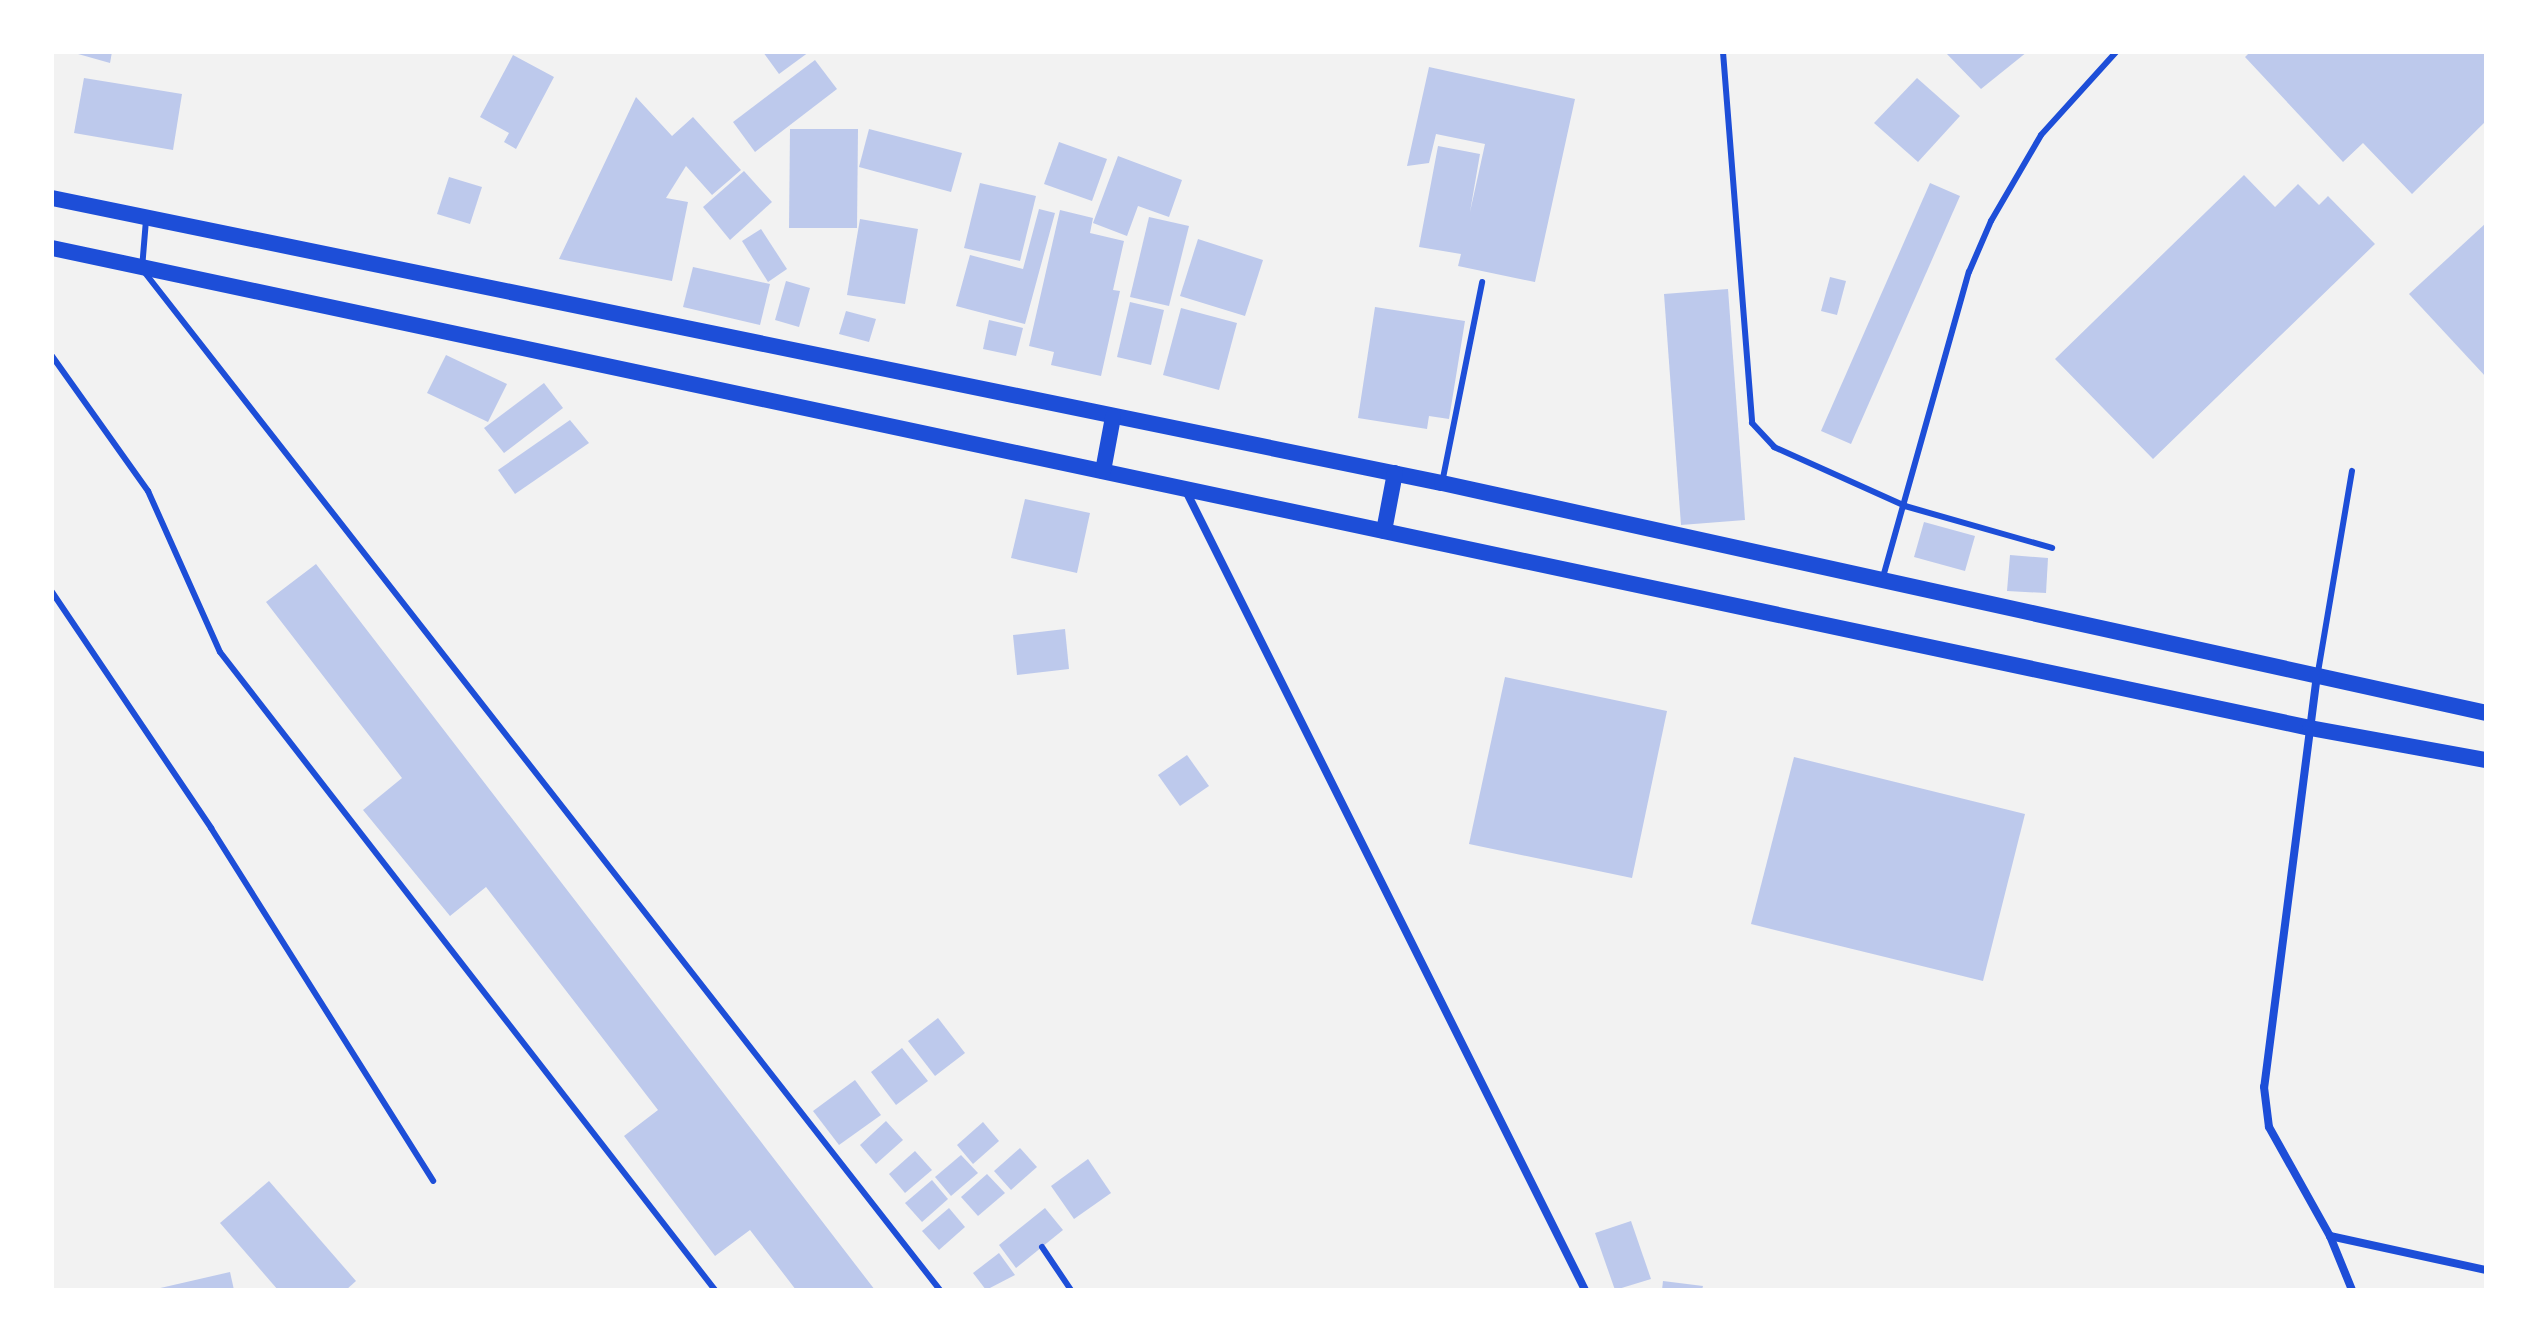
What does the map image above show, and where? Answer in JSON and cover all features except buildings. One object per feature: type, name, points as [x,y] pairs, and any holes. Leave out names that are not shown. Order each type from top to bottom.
[{"type":"main road","points":[[52,198],[1395,473],[1883,577],[2486,713]]},
{"type":"main road","points":[[52,248],[2310,728],[2486,760]]},
{"type":"main road","points":[[1103,471],[1113,417]]},
{"type":"main road","points":[[1384,531],[1395,473]]},
{"type":"street","points":[[1184,488],[1585,1290]]},
{"type":"street","points":[[2317,674],[2264,1087],[2269,1127],[2330,1236],[2352,1290]]},
{"type":"street","points":[[2330,1236],[2486,1270]]},
{"type":"lane","points":[[1723,52],[1752,423],[1774,447],[1905,506],[2052,548]]},
{"type":"lane","points":[[1883,577],[1969,272],[1991,221],[2041,135],[2116,52]]},
{"type":"lane","points":[[146,216],[142,269],[940,1290]]},
{"type":"lane","points":[[1442,483],[1482,282]]},
{"type":"lane","points":[[52,356],[148,491],[220,652],[715,1290]]},
{"type":"lane","points":[[2317,674],[2352,471]]},
{"type":"lane","points":[[52,592],[228,855],[433,1181]]},
{"type":"lane","points":[[1042,1247],[1071,1290]]}]
